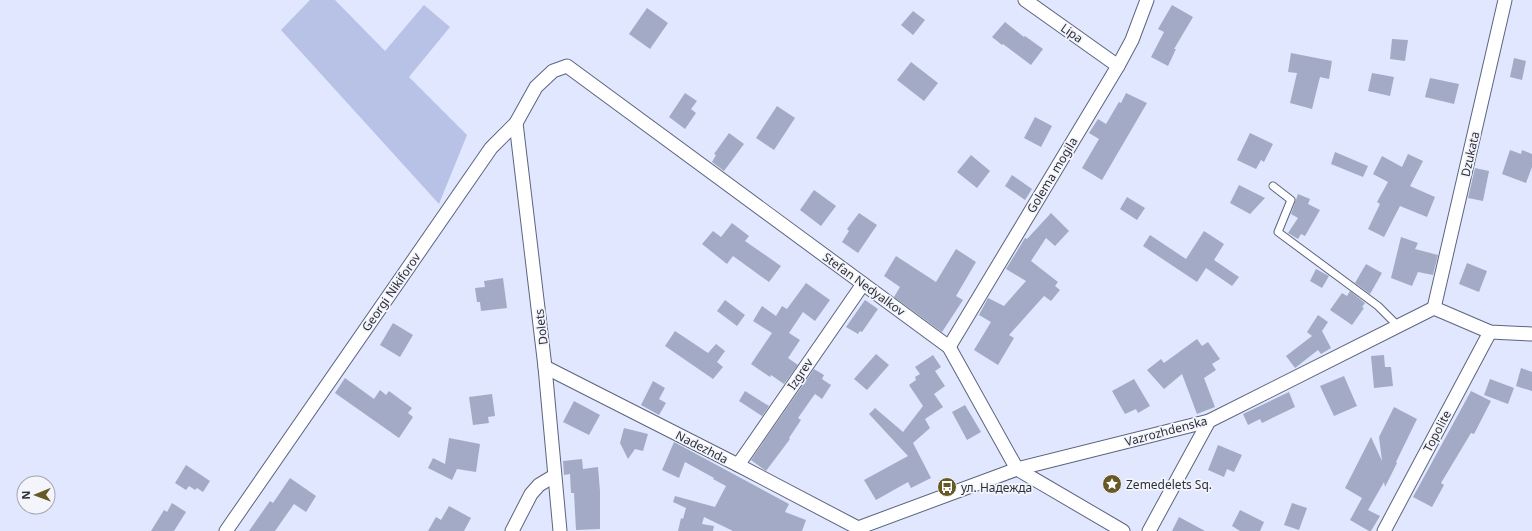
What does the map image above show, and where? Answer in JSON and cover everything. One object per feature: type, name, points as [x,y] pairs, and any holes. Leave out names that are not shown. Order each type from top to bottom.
[{"type":"street","name":"Lipa","points":[[1025,0],[1118,66]]},
{"type":"street","name":"Golema mogila","points":[[949,347],[1118,66],[1132,40],[1147,0]]},
{"type":"street","name":"Dzukata","points":[[1434,308],[1505,0]]},
{"type":"street","name":"Stefan Nedyalkov","points":[[567,66],[949,347],[1018,470]]},
{"type":"street","name":"Georgi Nikiforov","points":[[226,531],[491,148],[516,123],[536,87],[553,71],[567,66]]},
{"type":"street","name":"Dolets","points":[[516,123],[545,368],[560,531]]},
{"type":"street","name":"Izgrev","points":[[738,465],[863,284]]},
{"type":"street","name":"Vazrozhdenska","points":[[857,530],[1018,470],[1209,421],[1434,308]]},
{"type":"street","points":[[1434,308],[1490,332],[1532,334]]},
{"type":"street","name":"Topolite","points":[[1384,531],[1490,332]]},
{"type":"street","name":"Nadezhda","points":[[545,368],[738,465],[857,530]]},
{"type":"street","points":[[1149,531],[1209,421]]},
{"type":"street","points":[[1018,470],[1123,531]]},
{"type":"street","points":[[512,531],[531,494],[539,485],[554,476]]},
{"type":"lane","points":[[1273,186],[1291,200],[1278,232],[1378,306],[1398,326]]},
{"type":"shaded area","points":[[310,0],[335,0],[385,51],[424,5],[450,27],[409,77],[467,135],[439,204],[281,30]]},
{"type":"building","points":[[1172,5],[1193,17],[1174,49],[1176,49],[1168,66],[1151,57],[1164,32],[1158,29]]},
{"type":"building","points":[[647,8],[668,23],[650,49],[629,34]]},
{"type":"building","points":[[913,11],[925,20],[913,35],[901,25]]},
{"type":"building","points":[[1005,22],[1024,37],[1025,36],[1043,49],[1031,65],[992,37]]},
{"type":"building","points":[[1392,39],[1408,40],[1405,61],[1390,59]]},
{"type":"building","points":[[1291,53],[1332,61],[1329,79],[1320,77],[1312,109],[1290,103],[1297,73],[1288,72]]},
{"type":"building","points":[[1514,58],[1526,61],[1522,80],[1510,77]]},
{"type":"building","points":[[911,62],[938,83],[924,101],[897,80]]},
{"type":"building","points":[[1372,73],[1394,77],[1390,96],[1368,91]]},
{"type":"building","points":[[1430,78],[1459,84],[1454,104],[1425,97]]},
{"type":"building","points":[[685,93],[697,101],[691,109],[696,113],[685,129],[669,117]]},
{"type":"building","points":[[1126,93],[1147,103],[1102,180],[1082,168],[1099,139],[1089,133],[1098,119],[1106,124],[1119,102],[1121,103]]},
{"type":"building","points":[[777,106],[795,118],[774,150],[756,138]]},
{"type":"building","points":[[1035,117],[1052,126],[1041,147],[1024,138]]},
{"type":"building","points":[[729,133],[744,144],[724,171],[712,162],[716,155],[714,154]]},
{"type":"building","points":[[1250,133],[1273,144],[1264,162],[1261,160],[1256,169],[1237,160]]},
{"type":"building","points":[[1510,150],[1521,154],[1522,150],[1532,154],[1532,167],[1526,183],[1502,174]]},
{"type":"building","points":[[1335,152],[1368,166],[1363,177],[1331,164]]},
{"type":"building","points":[[1408,154],[1423,161],[1410,186],[1435,197],[1427,217],[1400,206],[1384,237],[1368,229],[1380,204],[1377,202],[1388,182],[1373,174],[1382,156],[1402,167]]},
{"type":"building","points":[[971,155],[990,171],[977,188],[957,172]]},
{"type":"building","points":[[1475,168],[1489,171],[1483,201],[1468,198]]},
{"type":"building","points":[[1012,175],[1032,189],[1025,200],[1005,186]]},
{"type":"building","points":[[1239,185],[1265,198],[1250,214],[1230,203]]},
{"type":"building","points":[[814,190],[836,206],[821,226],[800,210]]},
{"type":"building","points":[[1298,194],[1310,199],[1308,204],[1320,210],[1305,236],[1301,234],[1298,239],[1288,233],[1298,218],[1291,214]]},
{"type":"building","points":[[1127,197],[1145,208],[1137,220],[1120,209]]},
{"type":"building","points":[[859,213],[877,225],[858,253],[842,242],[849,231],[847,229]]},
{"type":"building","points":[[1051,213],[1069,231],[1055,246],[1046,238],[1031,261],[1058,282],[1055,286],[1060,290],[1051,301],[1044,296],[1009,335],[1014,338],[998,365],[974,350],[991,322],[979,315],[988,298],[1004,306],[1026,281],[1006,269],[1025,238],[1027,239]]},
{"type":"building","points":[[732,223],[749,236],[745,241],[781,266],[769,282],[733,256],[727,264],[702,244],[713,231],[721,237]]},
{"type":"building","points":[[1204,231],[1224,244],[1214,260],[1239,277],[1232,286],[1206,268],[1197,282],[1143,246],[1150,235],[1186,259]]},
{"type":"building","points":[[1401,237],[1418,243],[1415,249],[1438,255],[1433,275],[1418,272],[1412,286],[1391,278]]},
{"type":"building","points":[[956,249],[976,262],[956,296],[963,300],[942,332],[894,297],[900,287],[884,276],[896,256],[936,282]]},
{"type":"building","points":[[1467,263],[1487,271],[1479,292],[1459,284]]},
{"type":"building","points":[[1366,264],[1382,273],[1370,294],[1355,283]]},
{"type":"building","points":[[1316,269],[1329,276],[1322,288],[1310,281]]},
{"type":"building","points":[[503,278],[507,308],[481,311],[480,302],[477,302],[475,288],[485,287],[484,281]]},
{"type":"building","points":[[806,283],[830,300],[815,321],[803,312],[789,333],[800,340],[788,358],[798,365],[784,384],[771,375],[770,377],[751,364],[772,333],[753,321],[762,306],[776,316],[782,306],[787,309]]},
{"type":"building","points":[[1350,291],[1365,303],[1362,307],[1364,308],[1352,325],[1330,310],[1342,293],[1347,296]]},
{"type":"building","points":[[725,300],[745,315],[737,326],[717,311]]},
{"type":"building","points":[[865,300],[878,309],[862,332],[860,331],[858,334],[846,327]]},
{"type":"building","points":[[1318,315],[1328,322],[1322,331],[1331,348],[1321,354],[1318,350],[1295,368],[1286,356],[1312,336],[1307,332]]},
{"type":"building","points":[[393,323],[413,335],[400,357],[380,345]]},
{"type":"building","points":[[675,331],[708,353],[716,344],[725,351],[717,362],[723,367],[713,379],[665,346]]},
{"type":"building","points":[[1197,339],[1202,346],[1208,342],[1220,359],[1212,364],[1216,370],[1204,378],[1215,407],[1197,414],[1182,374],[1164,389],[1147,370],[1161,359],[1164,363]]},
{"type":"building","points":[[876,354],[889,365],[867,390],[854,379]]},
{"type":"building","points":[[933,355],[941,367],[935,371],[945,386],[934,394],[943,407],[925,419],[930,428],[913,443],[931,478],[911,488],[908,482],[876,500],[864,480],[908,456],[869,414],[875,408],[903,432],[923,406],[909,385],[916,380],[915,377],[920,374],[915,367]]},
{"type":"building","points":[[1384,355],[1385,367],[1391,367],[1393,386],[1374,388],[1371,356]]},
{"type":"building","points":[[1521,368],[1532,372],[1532,391],[1516,386]]},
{"type":"building","points":[[814,369],[824,375],[822,379],[831,385],[822,399],[815,394],[798,418],[801,420],[789,438],[790,439],[766,471],[751,460]]},
{"type":"building","points":[[1344,376],[1357,406],[1334,416],[1320,386]]},
{"type":"building","points":[[345,378],[374,399],[380,390],[386,395],[389,391],[412,408],[408,413],[413,417],[399,438],[335,393]]},
{"type":"building","points":[[1134,379],[1150,406],[1138,413],[1136,409],[1125,414],[1112,391]]},
{"type":"building","points":[[1490,379],[1514,388],[1508,404],[1484,395]]},
{"type":"building","points":[[653,381],[665,388],[659,399],[666,403],[659,415],[641,405]]},
{"type":"building","points":[[745,391],[769,406],[762,416],[739,401]]},
{"type":"building","points":[[1471,391],[1491,401],[1474,434],[1471,433],[1441,483],[1444,485],[1432,507],[1413,497]]},
{"type":"building","points":[[1289,392],[1295,407],[1262,423],[1260,419],[1248,425],[1243,414]]},
{"type":"building","points":[[492,394],[495,416],[488,417],[489,423],[473,425],[469,397]]},
{"type":"building","points":[[574,401],[600,415],[589,435],[563,422]]},
{"type":"building","points":[[965,405],[981,432],[967,440],[952,412]]},
{"type":"building","points":[[1394,407],[1417,419],[1385,487],[1384,482],[1368,510],[1380,516],[1371,531],[1369,531],[1350,520],[1362,498],[1345,488],[1371,437],[1382,461],[1379,437]]},
{"type":"building","points":[[624,428],[648,434],[643,451],[635,449],[628,459],[620,443]]},
{"type":"building","points":[[449,438],[480,444],[476,472],[457,469],[452,480],[428,468],[433,458],[445,464]]},
{"type":"building","points":[[674,442],[789,504],[785,512],[806,520],[802,531],[733,531],[704,517],[702,524],[714,526],[713,531],[678,531],[681,518],[683,519],[686,508],[673,502],[675,496],[715,507],[726,486],[685,462],[679,478],[662,470]]},
{"type":"building","points":[[1218,445],[1242,455],[1234,472],[1227,469],[1224,477],[1208,470]]},
{"type":"building","points":[[582,459],[583,469],[598,467],[600,491],[600,529],[576,530],[574,493],[571,493],[570,474],[564,475],[563,461]]},
{"type":"building","points":[[186,465],[210,481],[203,492],[197,488],[195,490],[189,486],[186,490],[175,483]]},
{"type":"building","points":[[290,478],[316,496],[306,512],[294,504],[275,531],[249,531],[270,501],[273,503]]},
{"type":"building","points":[[172,503],[186,512],[174,531],[151,531],[164,510],[167,512]]},
{"type":"building","points":[[1292,503],[1307,508],[1299,530],[1284,525]]},
{"type":"building","points":[[449,506],[471,518],[464,531],[428,531],[436,517],[441,520]]},
{"type":"building","points":[[1240,510],[1264,522],[1260,531],[1240,531],[1232,526]]},
{"type":"building","points":[[1179,517],[1205,531],[1172,531]]},
{"type":"place","name":"Zemedelets Sq.","points":[[1112,484]]},
{"type":"place","name":"ул. Надежда","points":[[947,487]]}]
